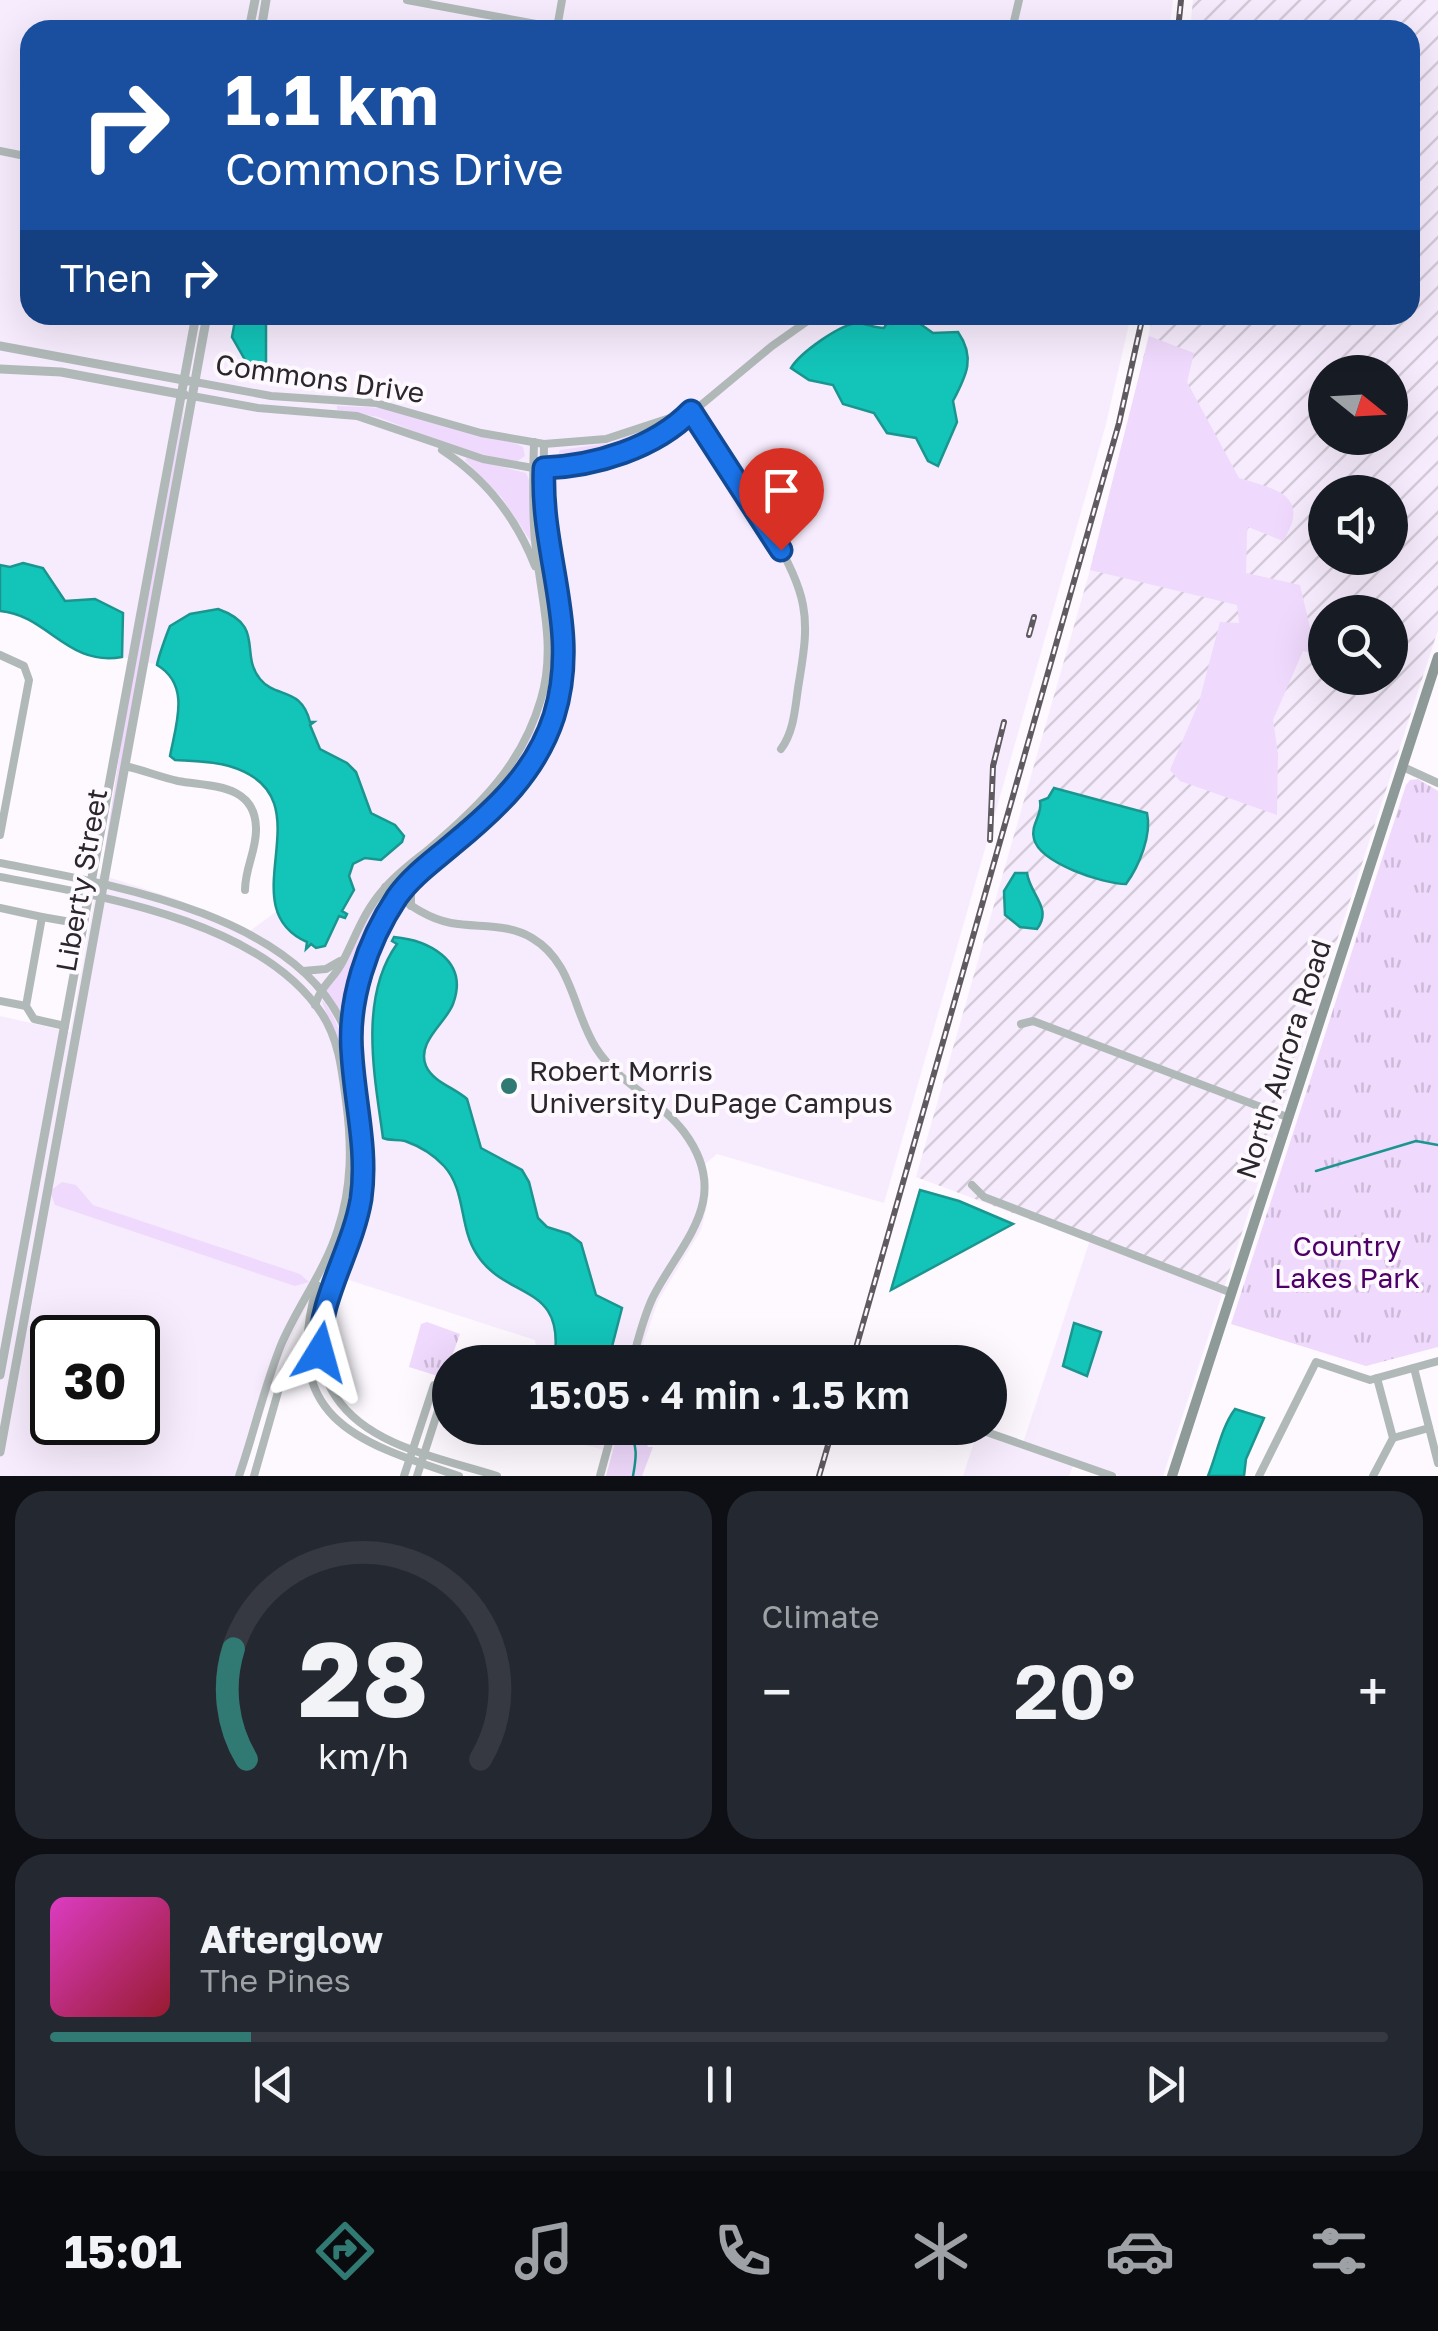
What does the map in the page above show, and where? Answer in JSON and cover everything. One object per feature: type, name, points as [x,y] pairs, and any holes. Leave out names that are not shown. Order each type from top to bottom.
[{"type":"main road","name":"North Aurora Road","points":[[1172,1476],[1438,657]]},
{"type":"street","points":[[407,0],[514,20]]},
{"type":"street","name":"Liberty Street","points":[[190,382],[195,325]]},
{"type":"street","name":"Liberty Street","points":[[0,1375],[91,881],[187,395],[204,325]]},
{"type":"street","points":[[781,749],[791,728],[804,650],[800,590],[781,550],[691,411],[801,325]]},
{"type":"street","name":"Commons Drive","points":[[0,346],[272,396],[376,403],[481,433],[539,443],[606,439],[691,411]]},
{"type":"street","name":"Commons Drive","points":[[0,369],[61,372],[258,408],[358,416],[466,455],[533,468],[586,463],[641,444],[676,425],[691,411]]},
{"type":"street","name":"Liberty Street","points":[[0,1452],[187,395]]},
{"type":"street","points":[[315,1006],[320,989],[339,968],[364,915],[385,887],[484,801],[512,765],[541,701],[548,655],[546,612],[528,550],[501,503],[462,463],[421,437]]},
{"type":"street","points":[[539,443],[533,468],[533,513],[540,586]]},
{"type":"street","points":[[351,1052],[357,990],[380,927],[398,896],[416,874],[512,792],[538,752],[557,705],[565,664],[565,630],[544,522],[544,468],[539,443]]},
{"type":"street","points":[[0,655],[24,666],[29,680],[4,788],[0,834]]},
{"type":"street","points":[[124,766],[175,780],[225,787],[246,800],[255,814],[256,834],[246,869],[245,890]]},
{"type":"street","points":[[1402,767],[1438,783]]},
{"type":"street","points":[[398,896],[398,886],[422,854]]},
{"type":"street","points":[[0,863],[103,884],[221,922],[303,971],[320,989],[343,1025],[351,1052],[362,1136],[362,1188],[320,1338],[327,1381],[342,1406],[376,1434],[497,1476]]},
{"type":"street","points":[[411,906],[411,891],[428,865]]},
{"type":"street","points":[[0,877],[101,896],[164,914],[229,940],[290,979],[315,1006],[327,1023],[339,1056],[351,1149],[344,1208],[319,1276],[307,1327],[311,1376],[324,1404],[346,1429],[370,1445],[459,1476]]},
{"type":"street","points":[[385,887],[411,906],[441,920],[513,930],[544,946],[566,974],[589,1036],[604,1060],[673,1120],[691,1144],[701,1171],[699,1219],[648,1309],[637,1345]]},
{"type":"street","points":[[380,927],[394,908],[411,906]]},
{"type":"street","points":[[0,908],[65,921]]},
{"type":"street","points":[[42,917],[26,1006],[34,1018],[65,1026]]},
{"type":"street","points":[[303,971],[326,969],[346,954]]},
{"type":"street","points":[[0,1001],[26,1006]]},
{"type":"street","points":[[1021,1024],[1033,1020],[1288,1117]]},
{"type":"street","points":[[972,1185],[984,1197],[1232,1293]]},
{"type":"street","points":[[239,1476],[280,1348],[319,1276]]},
{"type":"street","points":[[254,1476],[291,1358],[320,1338]]},
{"type":"street","points":[[1258,1476],[1316,1362],[1370,1380],[1438,1361]]},
{"type":"street","points":[[1414,1368],[1438,1463]]},
{"type":"street","points":[[280,1387],[293,1370],[300,1369],[311,1376]]},
{"type":"street","points":[[1373,1476],[1392,1438],[1377,1378]]},
{"type":"street","points":[[404,1476],[432,1391]]},
{"type":"street","points":[[1392,1438],[1429,1428]]},
{"type":"street","points":[[417,1476],[432,1431]]},
{"type":"street","points":[[1007,1440],[1112,1476]]},
{"type":"street","points":[[600,1476],[609,1445]]},
{"type":"street","points":[[1067,1475],[1072,1463]]},
{"type":"shaded area","points":[[0,0],[1173,0],[1170,20],[20,20],[20,325],[1129,325],[1105,428],[884,1203],[717,1154],[705,1164],[707,1206],[701,1230],[658,1301],[643,1345],[536,1345],[535,1340],[349,1280],[319,1281],[279,1363],[243,1476],[0,1476],[0,1016],[70,1032],[99,874],[176,899],[250,931],[284,906],[294,826],[198,674],[122,657],[121,610],[95,599],[65,601],[49,577],[23,563],[0,565]]},
{"type":"shaded area","points":[[1193,0],[1438,0],[1438,630],[1223,1291],[916,1177],[1088,577],[1151,325],[1420,325],[1420,20],[1191,20]]},
{"type":"shaded area","points":[[234,325],[266,325],[266,365],[262,373],[252,372],[232,337]]},
{"type":"shaded area","points":[[849,325],[922,325],[933,333],[958,332],[967,350],[965,375],[953,401],[957,422],[938,466],[928,461],[916,438],[887,433],[874,413],[843,404],[833,385],[809,380],[791,368],[812,347]]},
{"type":"shaded area","points":[[23,563],[43,568],[65,601],[95,599],[123,613],[122,657],[86,655],[32,621],[0,611],[0,565]]},
{"type":"shaded area","points":[[218,609],[242,623],[260,679],[301,703],[310,722],[314,722],[310,725],[320,749],[356,772],[371,813],[395,825],[404,836],[381,860],[365,858],[353,864],[349,876],[354,890],[342,911],[347,914],[345,918],[339,916],[325,946],[316,948],[311,944],[306,949],[307,942],[285,925],[275,904],[278,825],[273,801],[259,781],[229,766],[175,760],[170,756],[178,694],[168,673],[157,665],[161,651],[170,626],[190,614]]},
{"type":"shaded area","points":[[1054,788],[1147,813],[1143,850],[1126,884],[1074,870],[1039,848],[1033,834],[1040,801],[1048,798]]},
{"type":"shaded area","points":[[1015,873],[1027,873],[1042,908],[1037,929],[1020,927],[1005,915],[1004,891]]},
{"type":"shaded area","points":[[394,937],[419,942],[450,964],[457,988],[453,1004],[428,1041],[426,1066],[439,1081],[467,1099],[481,1148],[522,1170],[538,1218],[547,1227],[569,1234],[581,1243],[596,1295],[622,1308],[612,1345],[555,1345],[552,1318],[543,1305],[488,1268],[476,1253],[456,1186],[444,1166],[416,1145],[383,1138],[372,1039],[373,1013],[385,965],[397,944],[392,941]]},
{"type":"shaded area","points":[[920,1190],[959,1201],[1013,1224],[891,1290]]},
{"type":"shaded area","points":[[1090,1240],[1223,1291],[1163,1476],[1119,1476],[1075,1461],[1069,1476],[963,1476],[973,1445],[1007,1445],[1007,1441],[1022,1446]]},
{"type":"shaded area","points":[[1074,1323],[1101,1332],[1087,1376],[1063,1366]]},
{"type":"shaded area","points":[[1235,1409],[1264,1418],[1246,1459],[1244,1476],[1208,1476],[1223,1433]]},
{"type":"shaded area","points":[[585,1445],[614,1445],[612,1452]]},
{"type":"green space","points":[[1149,336],[1194,353],[1187,382],[1239,478],[1276,491],[1291,504],[1291,526],[1283,541],[1248,527],[1247,533],[1246,573],[1300,585],[1308,619],[1308,652],[1303,651],[1273,720],[1278,754],[1277,815],[1180,781],[1170,770],[1199,702],[1220,622],[1239,623],[1237,605],[1090,570]]},
{"type":"green space","points":[[185,402],[175,479],[102,869],[123,731]]},
{"type":"green space","points":[[337,406],[387,408],[517,444],[523,447],[525,456],[516,462],[462,450],[378,417],[337,410]]},
{"type":"green space","points":[[671,419],[674,424],[620,448],[562,464],[556,460],[560,450],[610,443]]},
{"type":"green space","points":[[467,458],[526,473],[532,543],[502,498]]},
{"type":"green space","points":[[537,480],[549,530],[562,622],[561,675],[555,694],[555,643],[536,518]]},
{"type":"green space","points":[[544,712],[538,739],[510,787],[468,829],[402,884],[506,781]]},
{"type":"green space","name":"Country Lakes Park","points":[[1418,779],[1438,791],[1438,1347],[1366,1366],[1231,1324],[1406,785]]},
{"type":"green space","points":[[393,899],[364,956],[348,1027],[325,989],[343,969],[374,907]]},
{"type":"green space","points":[[321,999],[343,1042],[356,1106],[359,1172],[351,1222],[348,1219],[355,1155],[350,1090],[341,1049]]},
{"type":"green space","points":[[62,1182],[76,1185],[93,1205],[300,1274],[309,1282],[295,1286],[55,1205],[50,1191]]},
{"type":"green space","points":[[342,1240],[346,1244],[310,1338],[325,1271]]},
{"type":"green space","points":[[427,1322],[460,1334],[456,1345],[432,1345],[432,1374],[409,1367],[421,1324]]},
{"type":"green space","points":[[614,1445],[653,1447],[642,1476],[606,1476]]},
{"type":"waterway","points":[[1316,1171],[1416,1141],[1438,1145]]},
{"type":"waterway","points":[[633,1476],[635,1445]]},
{"type":"railway","points":[[1179,20],[1181,0]]},
{"type":"railway","points":[[857,1345],[1119,423],[1141,325]]},
{"type":"railway","points":[[1029,635],[1034,617]]},
{"type":"railway","points":[[990,840],[993,766],[1004,722]]},
{"type":"railway","points":[[819,1476],[828,1445]]},
{"type":"place","name":"Robert Morris University DuPage Campus","points":[[509,1086]]},
{"type":"route","points":[[320,1352],[324,1313],[348,1250],[362,1188],[362,1136],[351,1052],[357,990],[370,949],[406,884],[512,792],[538,752],[557,705],[565,664],[565,630],[544,522],[544,468],[567,468],[641,444],[676,425],[691,411],[781,550]]}]
